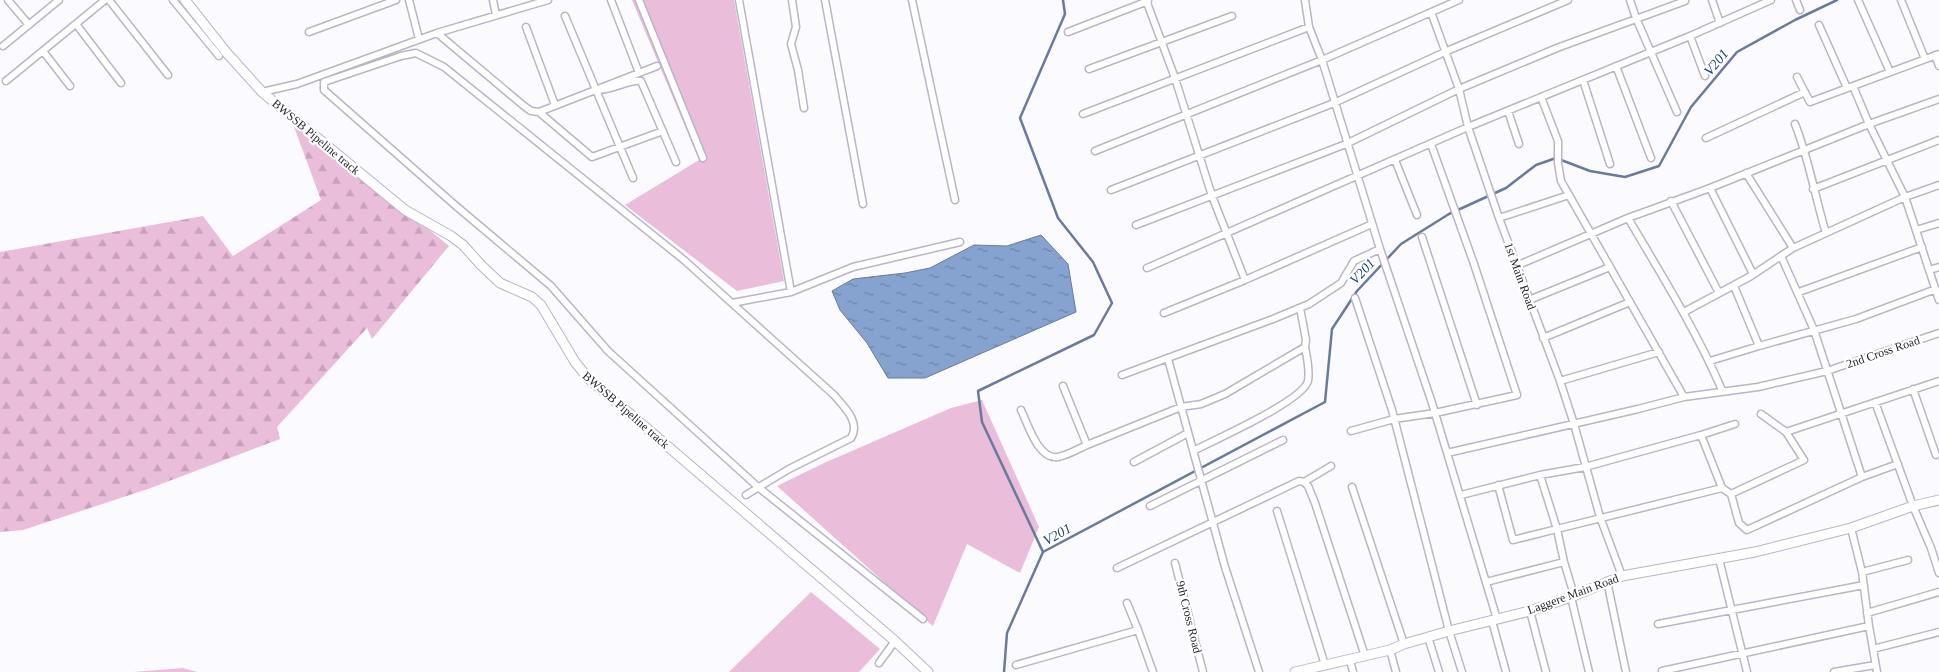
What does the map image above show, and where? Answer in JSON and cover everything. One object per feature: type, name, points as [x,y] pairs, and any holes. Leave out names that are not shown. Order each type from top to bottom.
[{"type":"street","points":[[8,0],[29,25]]},
{"type":"street","points":[[3,46],[58,0]]},
{"type":"street","points":[[6,81],[107,0],[168,75]]},
{"type":"street","points":[[173,0],[219,56]]},
{"type":"street","name":"BWSSB Pipeline track","points":[[185,0],[226,52],[262,92],[399,206],[414,217],[451,236],[463,245],[500,283],[536,300],[546,310],[575,362],[588,378],[895,641],[928,672]]},
{"type":"street","points":[[309,32],[396,0]]},
{"type":"street","points":[[409,0],[419,39]]},
{"type":"street","points":[[493,0],[496,16]]},
{"type":"street","points":[[262,92],[297,84],[436,33],[548,0]]},
{"type":"street","points":[[611,0],[639,73]]},
{"type":"street","points":[[639,0],[703,158]]},
{"type":"street","points":[[739,0],[791,292]]},
{"type":"street","points":[[792,0],[796,26],[792,44],[804,108]]},
{"type":"street","points":[[825,0],[863,204]]},
{"type":"street","points":[[912,0],[954,200]]},
{"type":"street","points":[[1068,32],[1147,0],[1175,78],[1212,196],[1245,280]]},
{"type":"street","points":[[1305,0],[1309,27],[1322,60],[1346,144],[1461,495],[1486,582],[1506,672]]},
{"type":"street","points":[[1095,151],[1322,60],[1459,0]]},
{"type":"street","points":[[1111,190],[1334,103],[1447,51],[1568,0]]},
{"type":"street","points":[[1630,0],[1677,112]]},
{"type":"street","points":[[1712,0],[1720,23]]},
{"type":"street","points":[[1146,268],[1228,234],[1468,127],[1720,23],[1756,3],[1772,0]]},
{"type":"street","points":[[1796,0],[1800,10]]},
{"type":"street","points":[[1858,0],[1890,72]]},
{"type":"street","points":[[1901,0],[1925,59]]},
{"type":"street","points":[[1136,225],[1346,144],[1460,89],[1557,48],[1685,1]]},
{"type":"street","name":"1st Main Road","points":[[1431,12],[1460,89],[1468,127],[1492,198],[1560,381],[1600,517],[1622,576]]},
{"type":"street","points":[[565,16],[633,178]]},
{"type":"street","points":[[1089,69],[1232,16]]},
{"type":"street","points":[[76,24],[121,83]]},
{"type":"street","points":[[1819,24],[1905,197],[1939,300]]},
{"type":"street","points":[[526,27],[555,105]]},
{"type":"street","points":[[1084,114],[1309,27]]},
{"type":"street","points":[[436,33],[531,111],[539,112],[657,66]]},
{"type":"street","points":[[1690,36],[1705,76]]},
{"type":"street","points":[[43,51],[70,86]]},
{"type":"street","points":[[746,495],[758,487],[789,469],[851,438],[855,432],[855,426],[834,395],[684,260],[444,67],[416,54],[401,56],[324,82],[324,90],[456,206],[551,286],[608,351],[758,487],[923,619]]},
{"type":"street","points":[[1797,77],[1810,102],[1937,55],[1939,66]]},
{"type":"street","points":[[1616,66],[1651,158]]},
{"type":"street","points":[[1583,80],[1610,164]]},
{"type":"street","points":[[596,90],[606,90],[641,81],[676,162]]},
{"type":"street","points":[[1706,138],[1805,92]]},
{"type":"street","points":[[1541,97],[1558,141],[1558,163],[1561,181],[1684,397]]},
{"type":"street","points":[[1516,266],[1671,201],[1710,188],[1868,124],[1939,99]]},
{"type":"street","points":[[1508,110],[1519,144]]},
{"type":"street","points":[[539,112],[592,157],[663,131]]},
{"type":"street","points":[[1795,124],[1805,149],[1813,189],[1826,233]]},
{"type":"street","points":[[1813,189],[1939,140]]},
{"type":"street","points":[[1351,431],[1394,419],[1477,405],[1516,395],[1474,264],[1431,144]]},
{"type":"street","points":[[1394,160],[1417,215]]},
{"type":"street","points":[[1746,173],[1793,248]]},
{"type":"street","points":[[1684,312],[1734,286],[1793,248],[1905,197],[1939,185]]},
{"type":"street","points":[[1710,188],[1753,274]]},
{"type":"street","points":[[1499,218],[1569,195]]},
{"type":"street","points":[[1671,201],[1719,293]]},
{"type":"street","points":[[1628,218],[1684,312],[1710,361],[1722,390]]},
{"type":"street","points":[[1916,230],[1939,223]]},
{"type":"street","points":[[1164,313],[1245,280],[1372,224]]},
{"type":"street","points":[[1422,237],[1477,405]]},
{"type":"street","points":[[732,303],[791,292],[853,267],[960,242]]},
{"type":"street","points":[[1799,292],[1922,248]]},
{"type":"street","points":[[1122,375],[1300,308],[1341,283],[1354,261],[1380,249]]},
{"type":"street","points":[[1781,256],[1799,292],[1814,330],[1862,477]]},
{"type":"street","points":[[1929,270],[1939,267]]},
{"type":"street","points":[[1529,300],[1610,268]]},
{"type":"street","points":[[1734,286],[1759,346]]},
{"type":"street","points":[[1710,361],[1856,319],[1936,289]]},
{"type":"street","points":[[1355,298],[1394,419],[1449,631],[1462,672]]},
{"type":"street","points":[[1543,338],[1630,302]]},
{"type":"street","points":[[1193,451],[1278,408],[1302,392],[1308,383],[1308,367],[1305,347],[1306,340],[1300,308]]},
{"type":"street","name":"2nd Cross Road","points":[[1447,453],[1684,397],[1722,390],[1758,387],[1827,371],[1939,332]]},
{"type":"street","points":[[1021,410],[1041,451],[1048,457],[1061,456],[1181,407],[1201,404],[1225,394],[1305,347]]},
{"type":"street","points":[[1560,381],[1659,352]]},
{"type":"street","points":[[1168,359],[1225,567],[1259,672]]},
{"type":"street","points":[[1786,432],[1939,381]]},
{"type":"street","points":[[1063,386],[1087,445]]},
{"type":"street","points":[[1913,389],[1936,455]]},
{"type":"street","points":[[1875,402],[1912,506],[1931,548],[1939,573]]},
{"type":"street","points":[[1731,494],[1804,460],[1786,432],[1761,414]]},
{"type":"street","points":[[1461,495],[1540,475],[1585,467],[1735,424]]},
{"type":"street","points":[[1134,462],[1188,433]]},
{"type":"street","points":[[1701,435],[1722,488],[1731,494],[1740,523],[1747,530],[1862,477],[1898,464]]},
{"type":"street","points":[[1150,506],[1283,440]]},
{"type":"street","points":[[1117,568],[1299,481],[1304,482],[1331,466]]},
{"type":"street","points":[[1540,475],[1557,529],[1589,672]]},
{"type":"street","points":[[1304,482],[1308,486],[1315,503],[1365,656]]},
{"type":"street","points":[[1498,485],[1513,540],[1722,488]]},
{"type":"street","points":[[1352,487],[1404,644]]},
{"type":"street","name":"Laggere Main Road","points":[[1300,671],[1390,650],[1449,631],[1530,611],[1622,576],[1755,552],[1851,528],[1912,506],[1939,500]]},
{"type":"street","points":[[1277,511],[1325,665]]},
{"type":"street","points":[[1834,672],[1876,669],[1862,572],[1851,528]]},
{"type":"street","points":[[1719,559],[1747,672]]},
{"type":"street","points":[[1862,572],[1908,560]]},
{"type":"street","points":[[1486,582],[1564,562]]},
{"type":"street","name":"9th Cross Road","points":[[1175,563],[1202,672]]},
{"type":"street","points":[[1607,581],[1626,672]]},
{"type":"street","points":[[1658,624],[1864,585]]},
{"type":"street","points":[[1867,613],[1939,592]]},
{"type":"street","points":[[1127,603],[1153,672]]},
{"type":"street","points":[[1530,611],[1546,672]]},
{"type":"street","points":[[1662,672],[1869,626]]},
{"type":"street","points":[[1016,665],[1138,630]]},
{"type":"street","points":[[1873,649],[1939,632]]},
{"type":"street","points":[[1428,637],[1439,672]]},
{"type":"street","points":[[879,662],[895,641]]},
{"type":"street","points":[[1390,650],[1396,672]]},
{"type":"street","points":[[1350,660],[1353,672]]},
{"type":"green space","points":[[632,0],[734,0],[784,281],[737,291],[625,205],[699,160]]},
{"type":"green space","points":[[290,116],[449,246],[372,339],[367,328],[277,427],[280,439],[148,489],[23,530],[0,532],[0,252],[203,216],[233,256],[321,200]]},
{"type":"green space","points":[[982,400],[1039,527],[1020,573],[967,544],[933,626],[777,486],[824,463],[951,408]]},
{"type":"green space","points":[[811,592],[880,649],[859,672],[729,672]]},
{"type":"green space","points":[[183,668],[197,672],[133,672]]},
{"type":"water","points":[[1041,235],[1068,264],[1076,312],[925,378],[888,378],[867,343],[840,310],[832,291],[853,279],[930,268],[974,245],[1007,246]]},
{"type":"waterway","points":[[1043,552],[982,422],[978,391],[1094,335],[1112,303],[1093,262],[1058,218],[1020,118],[1065,14],[1063,0]]},
{"type":"waterway","name":"V201","points":[[1004,672],[1007,633],[1043,552],[1325,402],[1332,329],[1357,291],[1401,244],[1449,214],[1506,188],[1536,165],[1556,158],[1590,171],[1625,177],[1659,166],[1691,107],[1737,52],[1795,20],[1837,0]]}]
